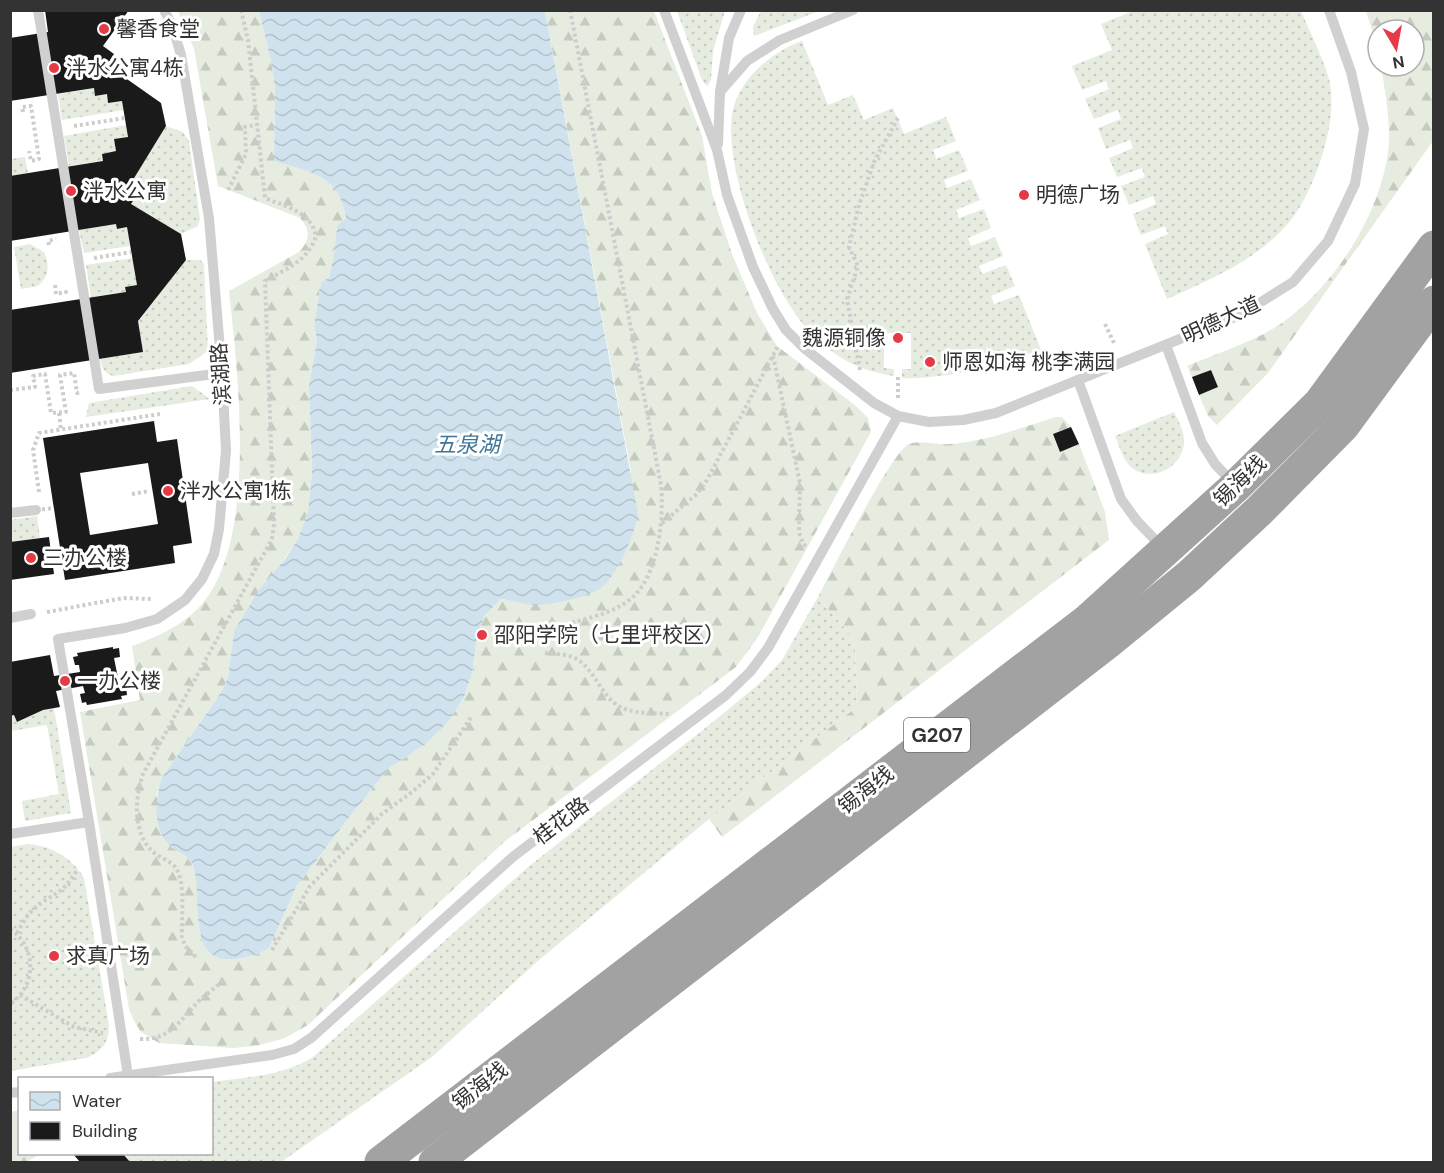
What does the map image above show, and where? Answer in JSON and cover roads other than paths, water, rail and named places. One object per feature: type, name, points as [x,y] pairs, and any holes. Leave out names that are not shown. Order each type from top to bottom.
[{"type":"highway","name":"锡海线","points":[[381,1162],[1088,620],[1236,486],[1320,403],[1434,247]]},
{"type":"highway","name":"锡海线","points":[[435,1162],[1107,643],[1189,576],[1259,511],[1343,426],[1434,302]]},
{"type":"highway","points":[[1236,486],[1259,511]]},
{"type":"highway","points":[[1165,550],[1189,576]]},
{"type":"lane","points":[[38,10],[99,389],[222,373]]},
{"type":"lane","name":"滨湖路","points":[[89,822],[58,639],[125,628],[157,619],[185,600],[202,579],[214,554],[219,529],[226,451],[209,218],[181,55],[172,25],[164,10]]},
{"type":"lane","points":[[664,10],[717,150]]},
{"type":"lane","points":[[717,150],[720,92],[729,38],[741,10]]},
{"type":"lane","name":"明德大道","points":[[717,150],[727,195],[753,267],[786,330],[804,348],[874,403],[898,416],[929,422],[963,420],[996,413],[1242,314],[1293,282],[1328,241],[1355,184],[1364,129],[1351,72],[1329,10]]},
{"type":"lane","points":[[720,92],[747,61],[780,40],[851,11]]},
{"type":"lane","points":[[1166,345],[1202,443],[1215,464],[1236,486]]},
{"type":"lane","points":[[1078,380],[1121,499],[1137,521],[1165,550]]},
{"type":"lane","name":"桂花路","points":[[119,1077],[272,1055],[294,1049],[311,1038],[514,856],[726,695],[750,672],[768,648],[898,416]]},
{"type":"lane","points":[[10,513],[40,513]]},
{"type":"lane","points":[[10,618],[31,614]]},
{"type":"lane","points":[[10,834],[89,822],[128,1076]]},
{"type":"water","name":"五泉湖","points":[[259,11],[545,11],[638,514],[624,554],[613,574],[601,588],[580,597],[544,605],[501,599],[484,616],[477,637],[472,673],[464,697],[448,722],[427,743],[388,769],[351,815],[296,887],[269,948],[252,956],[234,959],[218,958],[208,951],[202,939],[193,866],[161,834],[157,816],[157,797],[161,779],[222,691],[228,677],[234,631],[259,590],[285,559],[298,539],[308,511],[312,472],[309,386],[317,340],[314,326],[321,282],[329,278],[337,226],[346,218],[337,192],[330,184],[311,173],[274,161],[275,87]]},
{"type":"place","name":"馨香食堂","points":[[104,29]]},
{"type":"place","name":"泮水公寓4栋","points":[[54,68]]},
{"type":"place","name":"泮水公寓","points":[[71,191]]},
{"type":"place","name":"明德广场","points":[[1024,195]]},
{"type":"place","name":"魏源铜像","points":[[898,338]]},
{"type":"place","name":"师恩如海 桃李满园","points":[[930,362]]},
{"type":"place","name":"泮水公寓1栋","points":[[168,491]]},
{"type":"place","name":"三办公楼","points":[[31,558]]},
{"type":"place","name":"邵阳学院（七里坪校区）","points":[[482,635]]},
{"type":"place","name":"一办公楼","points":[[65,681]]},
{"type":"place","name":"求真广场","points":[[54,956]]}]
